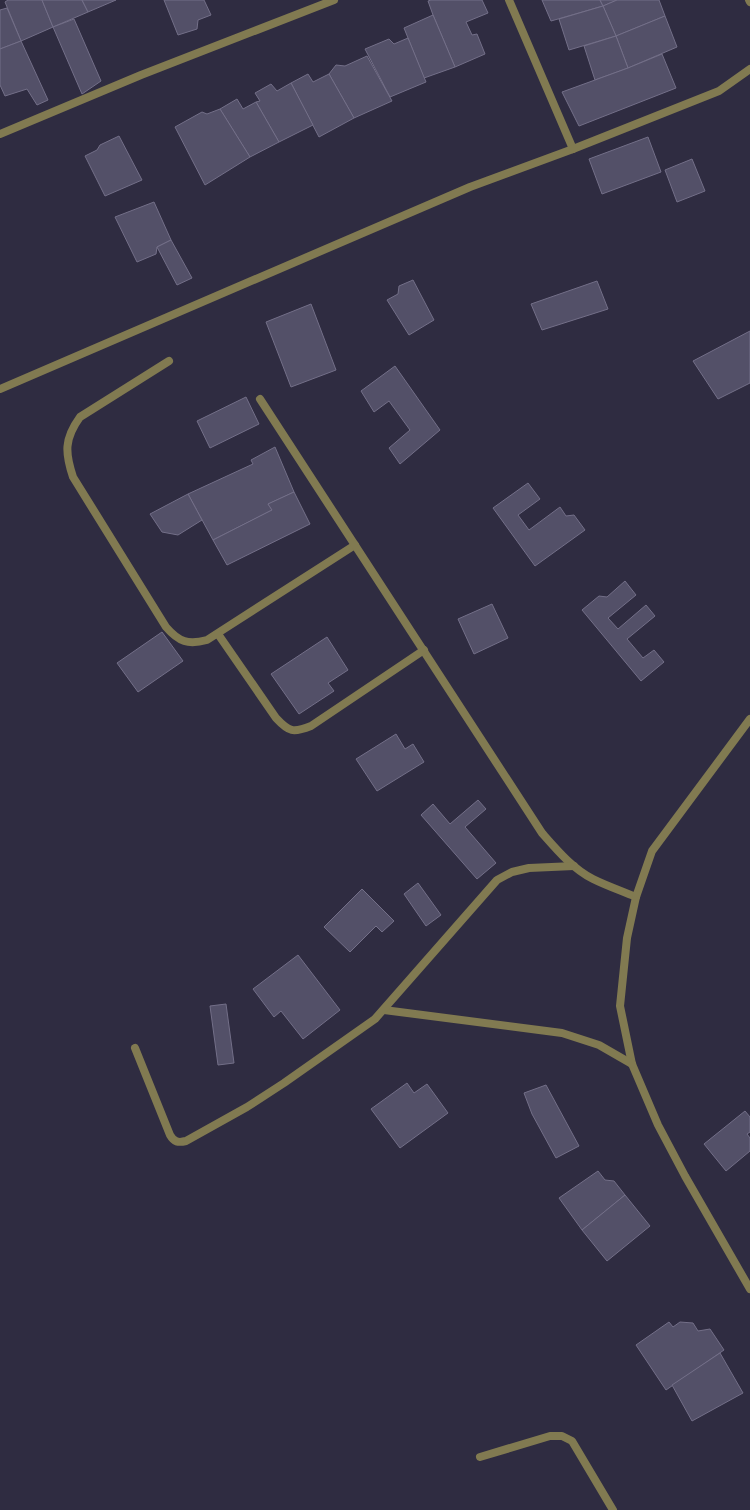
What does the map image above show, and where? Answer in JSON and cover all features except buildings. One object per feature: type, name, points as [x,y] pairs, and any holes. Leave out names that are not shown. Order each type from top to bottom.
[{"type":"street","points":[[0,134],[141,75],[334,0]]},
{"type":"street","points":[[509,0],[573,149]]},
{"type":"street","points":[[0,389],[470,187],[573,149],[719,91],[750,69]]},
{"type":"street","points":[[169,361],[80,418],[71,429],[67,460],[73,477],[166,627],[174,636],[184,641],[196,643],[207,640],[355,545]]},
{"type":"street","points":[[260,398],[542,833],[574,866],[592,878],[636,897]]},
{"type":"street","points":[[218,634],[276,718],[285,728],[298,731],[311,726],[424,650]]},
{"type":"street","points":[[750,719],[652,851],[636,897],[627,938],[620,1006],[632,1064],[644,1094],[685,1176],[750,1289]]},
{"type":"street","points":[[134,1048],[170,1135],[174,1140],[180,1143],[186,1141],[247,1107],[365,1027],[384,1010],[497,880],[512,872],[529,868],[574,866]]},
{"type":"street","points":[[384,1010],[562,1033],[599,1045],[632,1064]]},
{"type":"street","points":[[480,1457],[550,1436],[562,1436],[572,1441],[613,1510]]}]
